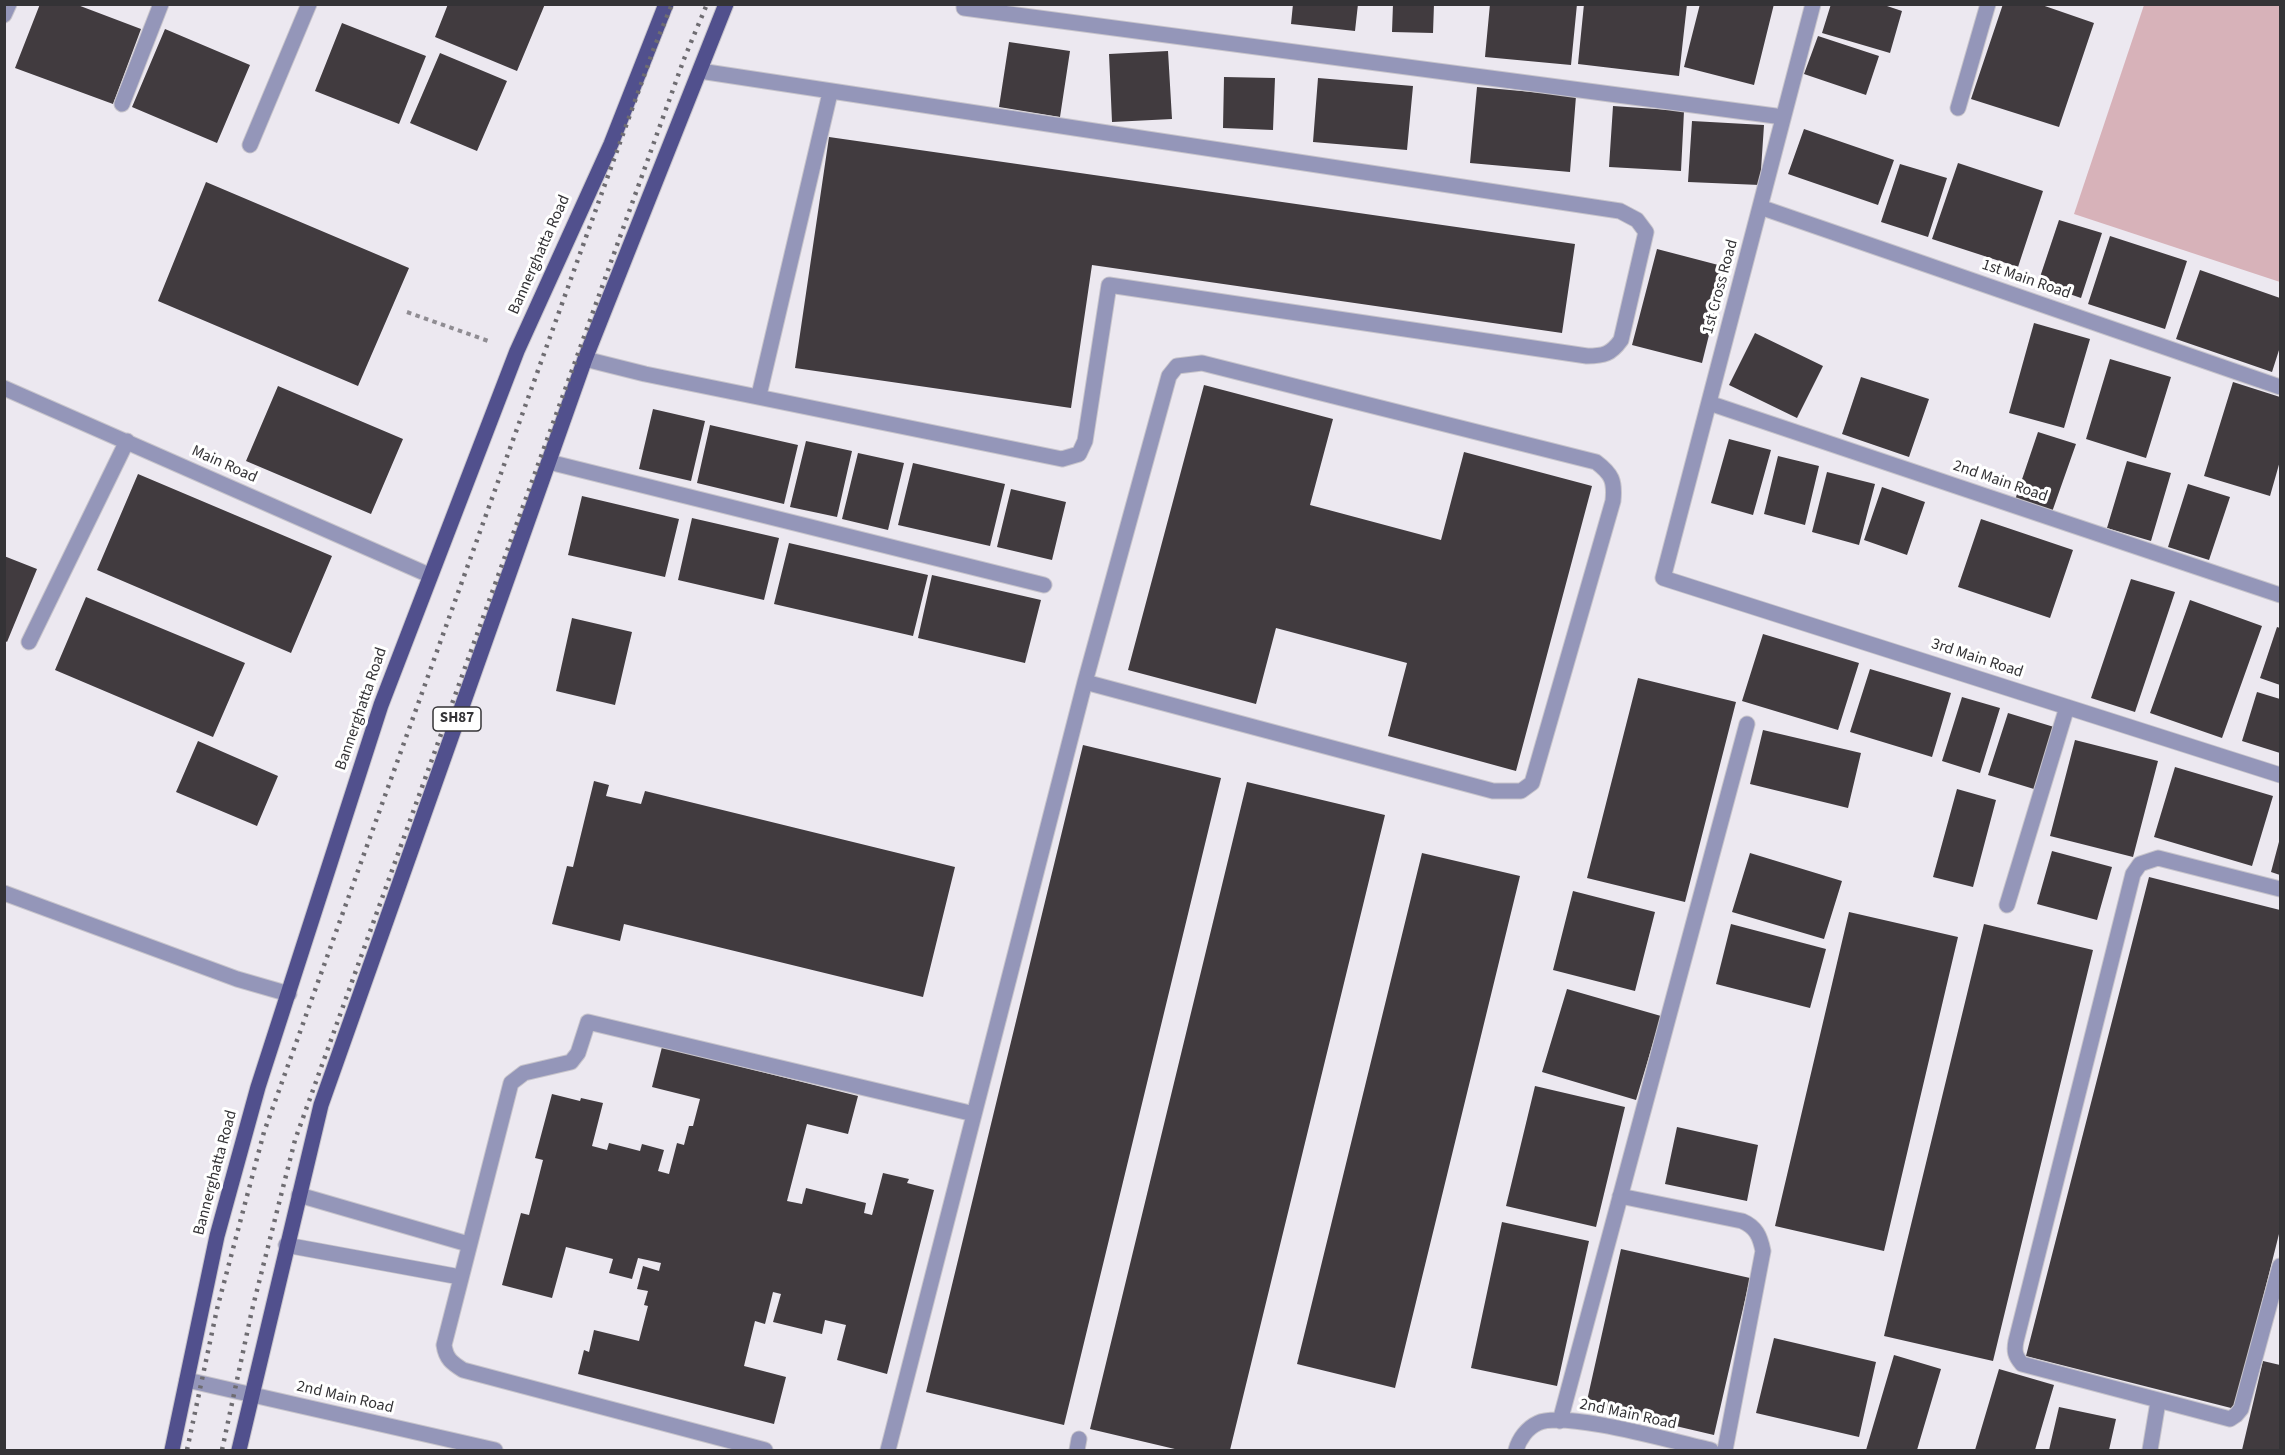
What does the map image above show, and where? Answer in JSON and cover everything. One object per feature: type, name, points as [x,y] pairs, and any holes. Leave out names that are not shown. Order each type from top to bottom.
[{"type":"main road","name":"Bannerghatta Road","points":[[171,1450],[217,1236],[258,1087],[381,705],[429,575],[517,351],[611,144],[666,4]]},
{"type":"main road","name":"SH87","points":[[239,1450],[250,1394],[321,1105],[585,359],[726,4]]},
{"type":"street","points":[[4,15],[9,4]]},
{"type":"street","points":[[122,104],[161,4]]},
{"type":"street","points":[[250,146],[309,4]]},
{"type":"street","points":[[964,4],[964,8],[1783,117]]},
{"type":"street","name":"1st Cross Road","points":[[1663,578],[1813,4]]},
{"type":"street","points":[[1958,108],[1988,4]]},
{"type":"street","points":[[585,359],[645,374],[759,395],[1062,459],[1079,454],[1085,441],[1109,285],[1587,356],[1600,356],[1611,353],[1620,340],[1646,232],[1637,220],[1620,211],[830,93],[700,71]]},
{"type":"street","points":[[759,395],[830,93]]},
{"type":"street","name":"1st Main Road","points":[[1760,207],[2280,387]]},
{"type":"street","points":[[888,1450],[1085,682],[1169,376],[1177,366],[1202,363],[1596,462],[1610,472],[1615,484],[1532,783],[1521,791],[1492,791],[1085,682]]},
{"type":"street","name":"Main Road","points":[[4,388],[429,575]]},
{"type":"street","name":"2nd Main Road","points":[[1709,403],[2280,596]]},
{"type":"street","points":[[29,642],[127,441]]},
{"type":"street","points":[[549,462],[1044,585]]},
{"type":"street","name":"3rd Main Road","points":[[1663,578],[2280,776]]},
{"type":"street","points":[[2007,905],[2067,707]]},
{"type":"street","points":[[1560,1421],[1747,724]]},
{"type":"street","points":[[2280,890],[2158,858],[2140,864],[2133,874],[2014,1350],[2022,1364],[2224,1418],[2236,1415],[2241,1408],[2280,1266]]},
{"type":"street","points":[[4,893],[237,979],[289,994]]},
{"type":"street","points":[[765,1450],[463,1370],[451,1363],[444,1346],[468,1244],[511,1083],[524,1073],[571,1062],[578,1053],[588,1022],[974,1114]]},
{"type":"street","points":[[299,1195],[468,1244]]},
{"type":"street","points":[[1620,1196],[1742,1221],[1752,1225],[1758,1233],[1762,1251],[1725,1450]]},
{"type":"street","points":[[286,1245],[460,1277]]},
{"type":"street","name":"2nd Main Road","points":[[187,1380],[495,1450]]},
{"type":"street","points":[[2150,1450],[2158,1402]]},
{"type":"street","name":"2nd Main Road","points":[[1516,1450],[1519,1439],[1539,1422],[1575,1420],[1711,1450]]},
{"type":"path","points":[[406,312],[517,351]]},
{"type":"shaded area","points":[[2144,5],[2280,5],[2280,282],[2074,214]]},
{"type":"building","points":[[40,4],[75,4],[141,29],[113,104],[15,68]]},
{"type":"building","points":[[448,4],[545,4],[517,71],[435,37]]},
{"type":"building","points":[[1293,4],[1358,4],[1355,31],[1291,24]]},
{"type":"building","points":[[1393,4],[1434,4],[1433,33],[1392,32]]},
{"type":"building","points":[[1490,4],[1577,4],[1571,65],[1485,57]]},
{"type":"building","points":[[1584,4],[1687,4],[1679,76],[1578,64]]},
{"type":"building","points":[[1700,4],[1774,4],[1754,85],[1684,67]]},
{"type":"building","points":[[1831,4],[1881,4],[1902,11],[1890,53],[1822,33]]},
{"type":"building","points":[[2003,4],[2039,4],[2094,23],[2059,127],[1971,99]]},
{"type":"building","points":[[342,23],[426,56],[399,124],[315,91]]},
{"type":"building","points":[[165,29],[250,65],[217,143],[132,107]]},
{"type":"building","points":[[1818,36],[1879,56],[1866,95],[1804,74]]},
{"type":"building","points":[[1009,42],[1070,51],[1060,117],[999,107]]},
{"type":"building","points":[[1168,51],[1172,119],[1112,122],[1109,54]]},
{"type":"building","points":[[440,53],[507,81],[477,151],[410,123]]},
{"type":"building","points":[[1224,77],[1275,78],[1273,130],[1223,128]]},
{"type":"building","points":[[1318,78],[1413,86],[1407,150],[1313,142]]},
{"type":"building","points":[[1477,87],[1576,96],[1570,172],[1470,163]]},
{"type":"building","points":[[1613,106],[1684,111],[1681,171],[1609,167]]},
{"type":"building","points":[[1692,121],[1764,125],[1760,185],[1688,182]]},
{"type":"building","points":[[1804,129],[1894,160],[1878,205],[1788,174]]},
{"type":"building","points":[[829,137],[1575,244],[1562,333],[1092,265],[1071,408],[795,368]]},
{"type":"building","points":[[1958,163],[2043,191],[2018,267],[1932,239]]},
{"type":"building","points":[[1900,164],[1947,178],[1928,237],[1881,222]]},
{"type":"building","points":[[206,182],[409,268],[358,386],[158,301]]},
{"type":"building","points":[[2059,220],[2102,233],[2081,298],[2038,283]]},
{"type":"building","points":[[2110,236],[2187,261],[2165,329],[2088,304]]},
{"type":"building","points":[[1657,249],[1726,267],[1702,363],[1632,345]]},
{"type":"building","points":[[2200,270],[2280,298],[2280,347],[2272,372],[2176,339]]},
{"type":"building","points":[[2034,323],[2090,339],[2064,428],[2009,413]]},
{"type":"building","points":[[1755,333],[1823,366],[1797,418],[1729,385]]},
{"type":"building","points":[[2110,359],[2171,377],[2146,458],[2086,439]]},
{"type":"building","points":[[1861,377],[1929,399],[1909,457],[1842,434]]},
{"type":"building","points":[[2233,382],[2280,397],[2280,461],[2270,496],[2204,476]]},
{"type":"building","points":[[1204,385],[1333,419],[1310,505],[1441,540],[1464,452],[1592,486],[1516,771],[1388,736],[1407,663],[1276,628],[1256,704],[1128,670]]},
{"type":"building","points":[[278,386],[403,439],[371,514],[246,461]]},
{"type":"building","points":[[653,409],[705,421],[691,481],[639,469]]},
{"type":"building","points":[[710,425],[798,445],[784,504],[697,483]]},
{"type":"building","points":[[2038,432],[2076,444],[2052,512],[2015,500]]},
{"type":"building","points":[[1729,439],[1771,450],[1753,515],[1711,503]]},
{"type":"building","points":[[806,441],[852,451],[837,517],[790,507]]},
{"type":"building","points":[[858,453],[904,463],[888,530],[842,519]]},
{"type":"building","points":[[1778,456],[1819,466],[1805,525],[1764,514]]},
{"type":"building","points":[[2127,461],[2171,473],[2151,541],[2107,528]]},
{"type":"building","points":[[913,463],[1005,484],[990,546],[898,525]]},
{"type":"building","points":[[1827,472],[1875,484],[1859,545],[1812,532]]},
{"type":"building","points":[[138,474],[332,556],[291,653],[97,570]]},
{"type":"building","points":[[2188,484],[2230,497],[2209,560],[2168,547]]},
{"type":"building","points":[[1882,487],[1925,502],[1907,555],[1864,540]]},
{"type":"building","points":[[1011,489],[1066,502],[1052,560],[997,547]]},
{"type":"building","points":[[582,496],[679,519],[665,577],[568,555]]},
{"type":"building","points":[[692,518],[779,538],[764,600],[678,580]]},
{"type":"building","points":[[1981,519],[2073,550],[2050,618],[1958,587]]},
{"type":"building","points":[[789,543],[928,575],[913,636],[774,604]]},
{"type":"building","points":[[4,556],[37,569],[7,642],[4,640]]},
{"type":"building","points":[[932,575],[1041,600],[1025,663],[918,638]]},
{"type":"building","points":[[2131,579],[2175,592],[2135,712],[2091,698]]},
{"type":"building","points":[[86,597],[245,663],[213,737],[55,670]]},
{"type":"building","points":[[2190,600],[2262,626],[2222,738],[2150,713]]},
{"type":"building","points":[[572,618],[632,632],[615,705],[556,691]]},
{"type":"building","points":[[2277,627],[2280,628],[2280,685],[2260,678]]},
{"type":"building","points":[[1763,634],[1859,663],[1838,730],[1742,701]]},
{"type":"building","points":[[1870,669],[1951,693],[1932,757],[1850,732]]},
{"type":"building","points":[[1638,678],[1736,702],[1685,902],[1587,878]]},
{"type":"building","points":[[2257,692],[2280,699],[2280,753],[2242,741]]},
{"type":"building","points":[[1962,697],[2000,708],[1980,773],[1942,761]]},
{"type":"building","points":[[2008,713],[2054,727],[2034,789],[1988,775]]},
{"type":"building","points":[[1763,730],[1861,753],[1848,808],[1750,784]]},
{"type":"building","points":[[2075,740],[2158,761],[2133,857],[2050,836]]},
{"type":"building","points":[[198,741],[278,776],[257,826],[176,792]]},
{"type":"building","points":[[1083,745],[1221,778],[1064,1425],[926,1392]]},
{"type":"building","points":[[2175,767],[2273,796],[2252,866],[2154,837]]},
{"type":"building","points":[[594,781],[609,785],[606,796],[641,804],[645,791],[955,867],[923,997],[624,924],[620,941],[552,924],[567,866],[573,867]]},
{"type":"building","points":[[1247,782],[1385,815],[1230,1450],[1179,1450],[1090,1429]]},
{"type":"building","points":[[1957,789],[1996,800],[1973,887],[1933,877]]},
{"type":"building","points":[[2280,838],[2280,875],[2271,872]]},
{"type":"building","points":[[2052,851],[2112,867],[2097,920],[2037,904]]},
{"type":"building","points":[[1422,853],[1520,876],[1395,1388],[1297,1364]]},
{"type":"building","points":[[1750,853],[1842,881],[1824,939],[1732,912]]},
{"type":"building","points":[[2149,877],[2280,910],[2280,1230],[2235,1409],[2026,1356]]},
{"type":"building","points":[[1573,891],[1655,912],[1635,991],[1553,970]]},
{"type":"building","points":[[1849,912],[1958,937],[1884,1251],[1775,1226]]},
{"type":"building","points":[[1731,924],[1826,949],[1810,1008],[1716,984]]},
{"type":"building","points":[[1984,924],[2093,950],[1993,1361],[1884,1336]]},
{"type":"building","points":[[1567,989],[1661,1016],[1636,1100],[1542,1072]]},
{"type":"building","points":[[662,1047],[858,1096],[848,1134],[807,1124],[787,1201],[802,1204],[806,1188],[866,1203],[864,1213],[872,1215],[883,1173],[909,1179],[907,1183],[934,1190],[887,1374],[837,1360],[846,1325],[825,1320],[822,1334],[773,1322],[781,1294],[773,1292],[765,1324],[755,1321],[744,1366],[786,1377],[774,1424],[578,1374],[584,1350],[589,1352],[594,1330],[639,1341],[648,1306],[644,1305],[648,1291],[637,1289],[643,1266],[659,1271],[661,1263],[638,1258],[632,1279],[609,1273],[613,1259],[566,1247],[552,1298],[502,1285],[521,1213],[529,1215],[543,1160],[535,1158],[552,1094],[580,1101],[581,1098],[603,1103],[592,1146],[607,1150],[609,1143],[640,1151],[642,1144],[664,1150],[658,1171],[669,1174],[677,1143],[684,1145],[689,1126],[693,1126],[700,1099],[652,1087]]},
{"type":"building","points":[[1535,1086],[1625,1107],[1596,1227],[1506,1206]]},
{"type":"building","points":[[1677,1127],[1758,1145],[1747,1201],[1665,1184]]},
{"type":"building","points":[[1502,1222],[1589,1241],[1557,1386],[1471,1368]]},
{"type":"building","points":[[1621,1249],[1750,1278],[1714,1435],[1586,1405]]},
{"type":"building","points":[[1774,1338],[1876,1362],[1859,1437],[1756,1413]]},
{"type":"building","points":[[1894,1355],[1941,1369],[1917,1450],[1866,1450]]},
{"type":"building","points":[[2263,1361],[2280,1365],[2280,1450],[2242,1450]]},
{"type":"building","points":[[1999,1369],[2054,1385],[2035,1450],[1975,1450]]},
{"type":"building","points":[[2059,1407],[2116,1419],[2109,1450],[2049,1450]]},
{"type":"railway","points":[[187,1450],[217,1309],[264,1132],[654,48],[672,4]]},
{"type":"railway","points":[[222,1450],[252,1310],[295,1140],[684,59],[707,4]]}]
